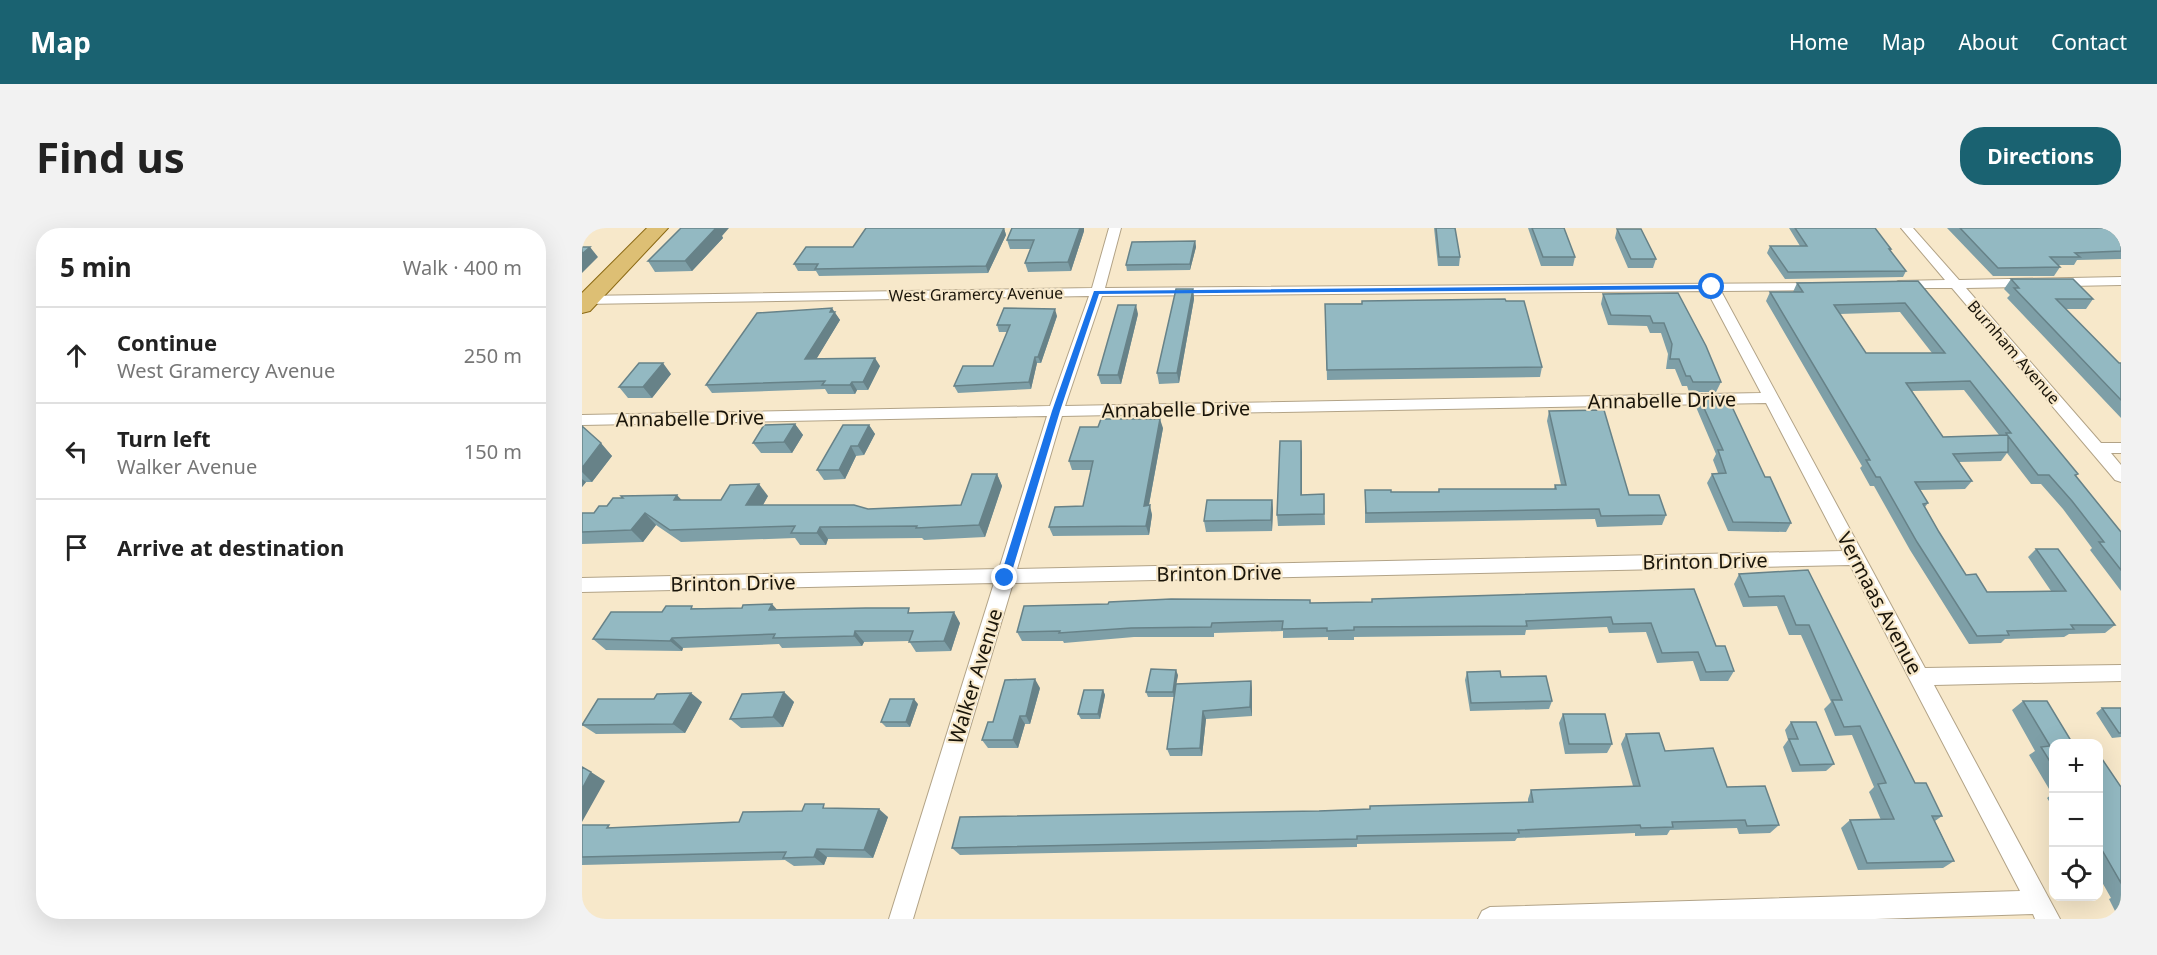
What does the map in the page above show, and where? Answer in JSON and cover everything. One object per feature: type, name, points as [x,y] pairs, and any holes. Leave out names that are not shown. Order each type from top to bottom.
[{"type":"main road","points":[[584,302],[658,228]]},
{"type":"street","name":"Walker Avenue","points":[[900,919],[1056,411],[1097,292],[1115,228]]},
{"type":"street","name":"Burnham Avenue","points":[[1907,228],[2121,476]]},
{"type":"street","points":[[1886,285],[2121,281]]},
{"type":"street","name":"West Gramercy Avenue","points":[[584,302],[1097,292],[1828,286]]},
{"type":"street","name":"Vermaas Avenue","points":[[1712,287],[2044,911]]},
{"type":"street","name":"Annabelle Drive","points":[[582,420],[1770,398]]},
{"type":"street","points":[[2097,448],[2121,448]]},
{"type":"street","name":"Brinton Drive","points":[[582,585],[1005,578],[1856,558]]},
{"type":"street","points":[[1919,677],[2121,673]]},
{"type":"street","points":[[1490,919],[2044,911]]},
{"type":"building","points":[[681,228],[716,228],[685,261],[648,261]]},
{"type":"building","points":[[866,228],[1004,228],[986,266],[815,269],[818,264],[794,264],[806,247],[853,247]]},
{"type":"building","points":[[1012,228],[1080,228],[1068,262],[1025,263],[1034,240],[1007,240]]},
{"type":"building","points":[[1436,228],[1455,228],[1460,257],[1439,257]]},
{"type":"building","points":[[1532,228],[1564,228],[1575,257],[1543,257]]},
{"type":"building","points":[[1795,228],[1875,228],[1906,271],[1788,272],[1770,246],[1807,246]]},
{"type":"building","points":[[1960,228],[2121,228],[2121,251],[2075,253],[2080,257],[2050,257],[2060,267],[1998,268]]},
{"type":"building","points":[[1617,229],[1641,229],[1656,259],[1631,259]]},
{"type":"building","points":[[1195,241],[1190,264],[1126,265],[1132,242]]},
{"type":"building","points":[[582,247],[590,247],[582,254]]},
{"type":"building","points":[[2011,279],[2073,279],[2093,299],[2056,299],[2121,363],[2121,400],[2014,288],[2019,288]]},
{"type":"building","points":[[1918,281],[2078,474],[2075,475],[2121,532],[2121,570],[2099,542],[2104,542],[2072,501],[2049,475],[2038,475],[2008,436],[2008,452],[1953,454],[1972,481],[1915,482],[1928,503],[1923,504],[1939,532],[1966,575],[1976,574],[1987,592],[2066,591],[2036,549],[2058,549],[2115,625],[2071,625],[2074,629],[2007,631],[2009,635],[1977,636],[1917,542],[1880,477],[1876,477],[1866,460],[1870,460],[1770,292],[1803,292],[1797,283]],"holes":[[[1905,303],[1945,353],[1866,353],[1834,305]],[[1970,381],[2011,433],[1943,437],[1906,383]]]},
{"type":"building","points":[[1176,289],[1193,289],[1177,373],[1157,373]]},
{"type":"building","points":[[1678,293],[1706,346],[1721,382],[1693,382],[1690,376],[1686,376],[1679,359],[1670,359],[1672,344],[1664,323],[1653,323],[1650,316],[1611,315],[1603,294]]},
{"type":"building","points":[[1505,299],[1506,301],[1524,301],[1542,367],[1327,370],[1325,304],[1362,304],[1362,301]]},
{"type":"building","points":[[1118,305],[1136,305],[1118,375],[1098,375]]},
{"type":"building","points":[[832,308],[830,312],[835,312],[805,359],[875,358],[863,382],[852,382],[850,385],[822,385],[825,381],[706,385],[757,313]]},
{"type":"building","points":[[1004,308],[1055,309],[1038,357],[1035,357],[1029,382],[954,386],[963,366],[993,366],[1010,325],[997,325]]},
{"type":"building","points":[[639,363],[663,363],[643,387],[619,387]]},
{"type":"building","points":[[1727,396],[1765,477],[1770,477],[1791,523],[1733,522],[1712,474],[1726,473],[1718,450],[1723,450],[1699,397]]},
{"type":"building","points":[[1604,410],[1629,495],[1659,495],[1666,515],[1601,516],[1599,509],[1366,513],[1365,490],[1439,492],[1439,489],[1556,489],[1555,485],[1566,485],[1549,411]]},
{"type":"building","points":[[1101,419],[1160,419],[1144,506],[1150,505],[1146,526],[1049,527],[1055,507],[1083,506],[1093,461],[1069,461],[1080,427],[1098,427]]},
{"type":"building","points":[[795,424],[784,442],[753,443],[764,425]]},
{"type":"building","points":[[843,425],[869,425],[858,446],[851,446],[839,470],[817,470]]},
{"type":"building","points":[[582,426],[601,443],[582,468]]},
{"type":"building","points":[[1280,441],[1301,441],[1301,495],[1324,494],[1324,514],[1277,515]]},
{"type":"building","points":[[972,474],[997,474],[979,525],[916,528],[917,526],[820,527],[817,533],[791,533],[795,526],[670,530],[645,513],[631,530],[582,532],[582,513],[594,513],[599,506],[607,506],[613,498],[623,498],[621,496],[677,495],[674,500],[721,500],[730,485],[759,484],[746,505],[854,505],[868,509],[961,505]]},
{"type":"building","points":[[1207,500],[1272,500],[1271,520],[1204,521]]},
{"type":"building","points":[[1808,570],[1915,783],[1926,783],[1942,816],[1932,816],[1954,861],[1867,863],[1850,820],[1894,819],[1878,784],[1886,783],[1860,726],[1844,727],[1832,700],[1842,700],[1809,625],[1796,625],[1784,596],[1749,597],[1739,574]]},
{"type":"building","points":[[1694,589],[1716,646],[1725,646],[1734,671],[1706,672],[1698,652],[1662,653],[1651,623],[1613,624],[1611,617],[1526,621],[1527,626],[1354,627],[1354,630],[1327,631],[1327,628],[1282,629],[1283,621],[1212,623],[1211,627],[1131,628],[1059,633],[1060,631],[1017,632],[1024,606],[1108,604],[1109,602],[1171,599],[1310,600],[1310,603],[1372,602],[1372,599]]},
{"type":"building","points":[[772,604],[769,610],[909,608],[908,613],[954,612],[944,641],[909,642],[913,631],[855,631],[854,636],[773,638],[775,634],[672,638],[670,641],[593,639],[611,612],[662,612],[666,606],[692,606],[691,609],[742,608],[743,605]]},
{"type":"building","points":[[1151,669],[1176,670],[1173,692],[1146,692]]},
{"type":"building","points":[[1500,671],[1501,677],[1546,676],[1552,701],[1471,703],[1467,672]]},
{"type":"building","points":[[1035,679],[1026,716],[1020,716],[1013,740],[982,740],[988,722],[993,722],[1005,680]]},
{"type":"building","points":[[1251,681],[1250,707],[1203,711],[1200,748],[1167,749],[1176,684]]},
{"type":"building","points":[[1084,690],[1103,690],[1098,714],[1078,714]]},
{"type":"building","points":[[784,692],[773,717],[730,719],[742,694]]},
{"type":"building","points":[[691,693],[673,724],[582,725],[598,699],[654,699],[657,694]]},
{"type":"building","points":[[890,699],[914,699],[906,722],[881,722]]},
{"type":"building","points":[[2023,701],[2047,701],[2070,739],[2049,739],[2049,744]]},
{"type":"building","points":[[2102,708],[2121,708],[2121,733],[2119,733]]},
{"type":"building","points":[[1563,714],[1605,714],[1612,744],[1569,744]]},
{"type":"building","points":[[1791,722],[1816,722],[1834,764],[1800,765],[1789,739],[1798,739]]},
{"type":"building","points":[[1659,733],[1665,751],[1713,748],[1727,787],[1765,786],[1779,825],[1747,826],[1745,820],[1672,822],[1673,827],[1641,828],[1640,825],[1518,830],[1519,833],[1357,836],[1357,839],[952,848],[960,817],[1319,811],[1370,809],[1370,806],[1533,802],[1531,790],[1640,786],[1626,734]]},
{"type":"building","points":[[2049,746],[2049,760],[2041,747]]},
{"type":"building","points":[[2103,760],[2121,787],[2121,883],[2103,852]]},
{"type":"building","points":[[582,767],[591,772],[582,789]]},
{"type":"building","points":[[805,804],[824,804],[823,808],[879,809],[864,850],[817,849],[814,857],[783,858],[786,852],[582,857],[582,825],[609,825],[607,828],[739,822],[743,812],[802,811]]},
{"type":"route","points":[[1005,578],[1056,411],[1097,292],[1712,287]]}]
